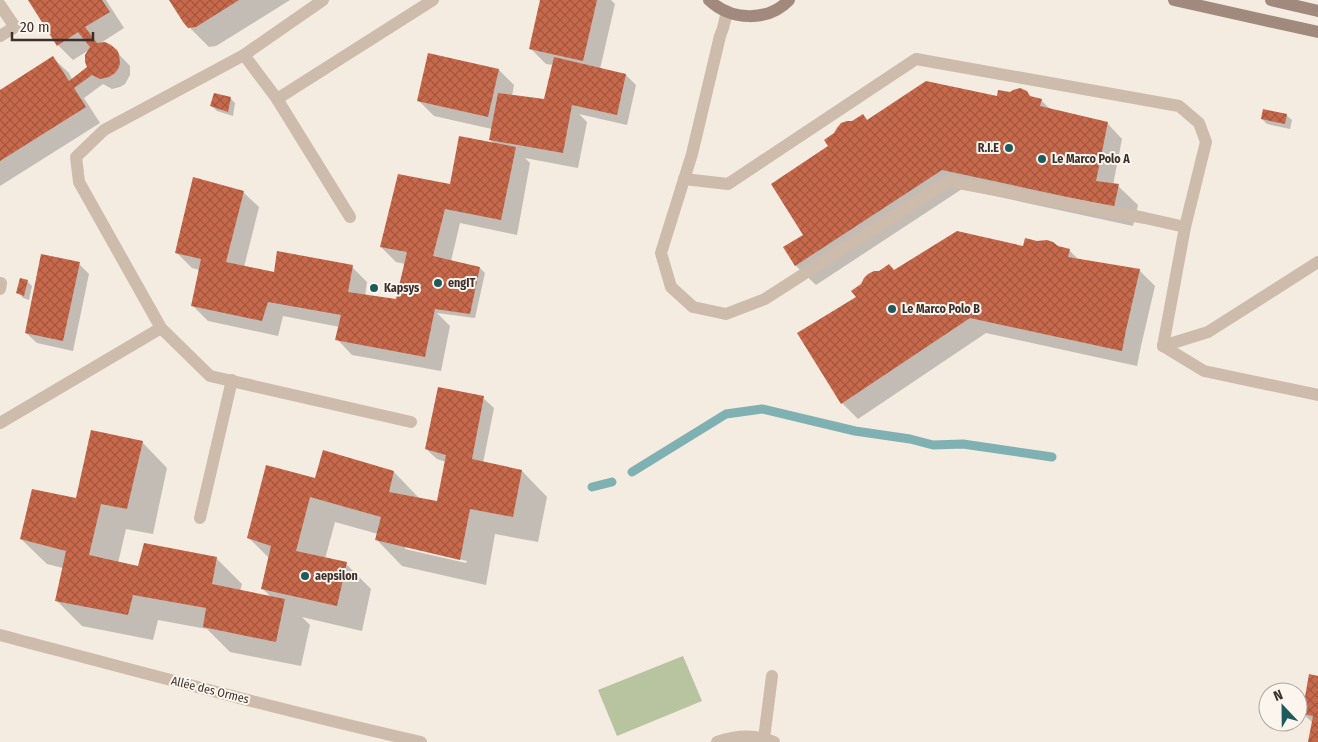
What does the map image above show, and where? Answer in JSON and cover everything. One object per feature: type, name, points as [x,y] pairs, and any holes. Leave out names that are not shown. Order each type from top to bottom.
[{"type":"main road","points":[[709,0],[727,12],[746,16],[766,14],[783,6],[789,0]]},
{"type":"main road","points":[[1174,0],[1318,32]]},
{"type":"main road","points":[[1271,0],[1318,11]]},
{"type":"street","points":[[323,0],[244,55],[104,130],[76,157],[79,182],[161,328],[210,376],[411,422]]},
{"type":"street","points":[[277,99],[433,0]]},
{"type":"street","points":[[0,5],[14,27],[0,36]]},
{"type":"street","points":[[727,12],[692,154],[661,252],[671,287],[693,307],[726,314],[766,299],[948,182],[1185,227]]},
{"type":"street","points":[[244,55],[277,99],[350,217]]},
{"type":"street","points":[[684,179],[728,184],[916,59],[1179,106],[1199,123],[1206,142],[1185,227],[1163,346]]},
{"type":"street","points":[[1163,346],[1208,332],[1318,262]]},
{"type":"street","points":[[0,283],[0,289]]},
{"type":"street","points":[[0,423],[161,328]]},
{"type":"street","points":[[1163,346],[1204,371],[1318,395]]},
{"type":"street","points":[[200,518],[232,380]]},
{"type":"street","name":"Allée des Ormes","points":[[0,635],[196,687],[421,742]]},
{"type":"street","points":[[717,742],[746,736],[769,740],[772,676]]},
{"type":"green space","points":[[683,656],[702,701],[617,736],[598,690]]},
{"type":"building","points":[[28,0],[102,0],[110,12],[85,27],[97,43],[105,42],[117,50],[120,64],[115,73],[109,77],[100,79],[92,75],[74,88],[86,107],[0,161],[0,90],[53,56],[69,81],[87,67],[85,55],[90,47],[78,32],[57,46]]},
{"type":"building","points":[[169,0],[239,0],[196,27],[188,28]]},
{"type":"building","points":[[540,0],[597,0],[583,61],[529,49]]},
{"type":"building","points":[[428,53],[499,69],[488,117],[417,101]]},
{"type":"building","points":[[554,57],[626,74],[617,115],[572,105],[563,153],[489,140],[498,93],[544,99]]},
{"type":"building","name":"Le Marco Polo A","points":[[926,81],[997,96],[998,90],[1010,92],[1020,88],[1027,91],[1030,96],[1042,99],[1040,106],[1108,122],[1096,181],[1119,184],[1114,207],[942,170],[795,266],[783,247],[803,235],[771,184],[828,146],[824,140],[834,133],[841,123],[852,121],[863,114],[867,120]]},
{"type":"building","points":[[214,93],[231,97],[228,112],[210,106]]},
{"type":"building","points":[[1263,109],[1287,114],[1285,124],[1261,119]]},
{"type":"building","points":[[459,136],[516,147],[501,220],[445,209],[433,256],[480,267],[470,314],[435,309],[425,357],[335,340],[341,315],[268,302],[262,321],[191,306],[201,259],[175,253],[193,177],[244,191],[226,262],[274,272],[277,251],[353,265],[348,292],[396,299],[407,252],[380,247],[398,174],[450,184]]},
{"type":"building","name":"Le Marco Polo B","points":[[957,231],[1023,246],[1025,238],[1037,241],[1047,240],[1058,246],[1070,249],[1068,257],[1140,269],[1122,351],[970,318],[841,404],[797,333],[856,297],[851,291],[861,284],[868,274],[879,271],[889,264],[894,270]]},
{"type":"building","points":[[41,254],[80,262],[63,341],[25,333]]},
{"type":"building","points":[[20,278],[28,280],[24,296],[16,293]]},
{"type":"building","points":[[438,387],[484,396],[472,459],[522,470],[513,517],[470,509],[460,560],[375,540],[381,517],[310,497],[296,551],[347,562],[337,606],[261,589],[271,546],[247,538],[266,465],[315,478],[323,450],[394,471],[389,492],[437,501],[446,455],[425,449]]},
{"type":"building","points":[[91,430],[143,441],[127,509],[101,504],[89,555],[138,566],[144,543],[217,557],[212,584],[285,599],[276,642],[203,627],[206,608],[133,595],[128,615],[55,601],[66,551],[20,539],[32,489],[76,498]]},
{"type":"building","points":[[1309,674],[1318,676],[1318,742],[1308,742],[1313,716],[1308,715]]},
{"type":"waterway","points":[[632,472],[726,414],[762,409],[855,431],[910,439],[933,445],[963,444],[1052,457]]},
{"type":"waterway","points":[[592,487],[612,482]]},
{"type":"place","name":"R.I.E","points":[[1009,148]]},
{"type":"place","name":"Le Marco Polo A","points":[[1042,159]]},
{"type":"place","name":"engIT","points":[[438,283]]},
{"type":"place","name":"Kapsys","points":[[374,288]]},
{"type":"place","name":"Le Marco Polo B","points":[[892,309]]},
{"type":"place","name":"aepsilon","points":[[305,576]]}]
